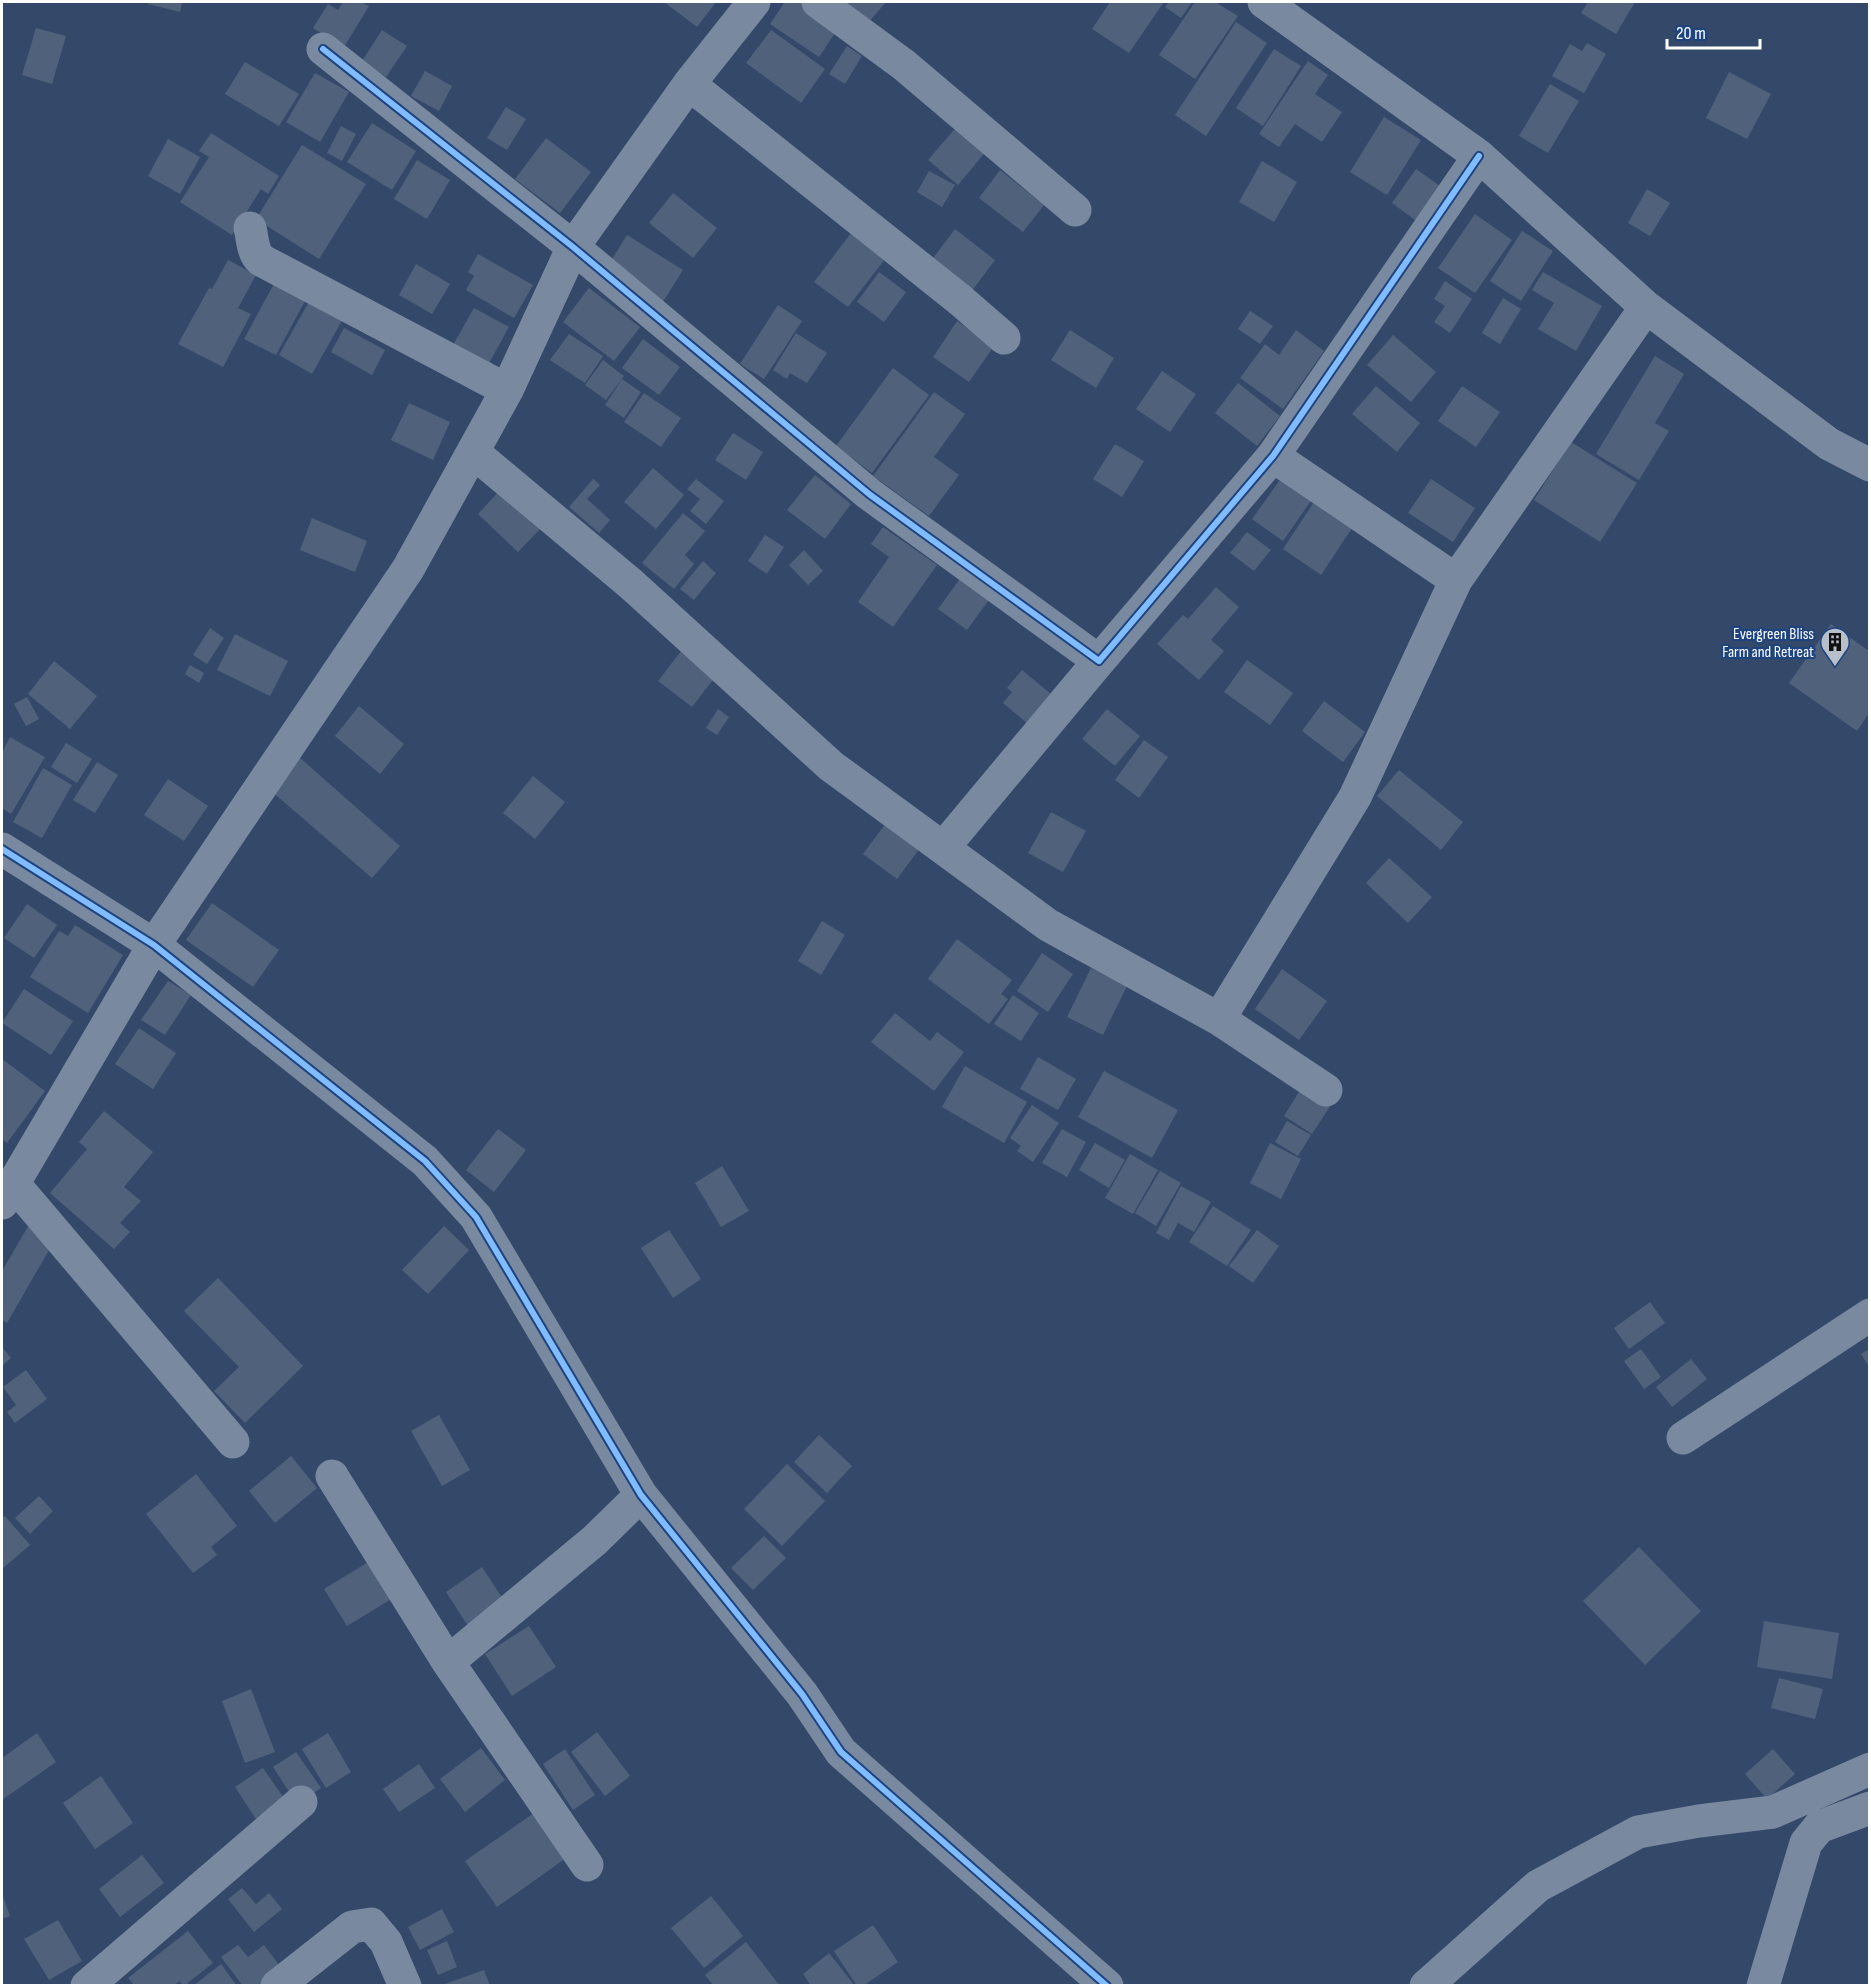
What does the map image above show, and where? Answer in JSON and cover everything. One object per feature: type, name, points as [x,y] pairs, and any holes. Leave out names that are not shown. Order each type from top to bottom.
[{"type":"street","points":[[233,1442],[7,1193],[154,945],[408,569],[507,390],[573,247],[689,84],[754,2]]},
{"type":"street","points":[[818,2],[904,65],[1075,210]]},
{"type":"street","points":[[1264,2],[1479,156],[1646,306],[1829,444],[1869,465]]},
{"type":"street","points":[[323,49],[573,247],[869,494],[1100,661]]},
{"type":"street","points":[[689,84],[959,299],[1004,338]]},
{"type":"street","points":[[943,848],[1273,456],[1479,156]]},
{"type":"street","points":[[250,228],[256,256],[261,260],[507,390]]},
{"type":"street","points":[[1219,1019],[1355,797],[1456,580],[1646,306]]},
{"type":"street","points":[[473,452],[631,584],[831,766],[1048,925],[1219,1019],[1326,1090]]},
{"type":"street","points":[[1273,456],[1456,580]]},
{"type":"street","points":[[2,849],[154,945],[425,1161],[476,1217],[641,1495],[802,1694],[841,1752],[1088,1981]]},
{"type":"street","points":[[1683,1438],[1869,1315]]},
{"type":"street","points":[[332,1476],[448,1662],[587,1864]]},
{"type":"street","points":[[448,1662],[595,1540],[641,1495]]},
{"type":"street","points":[[1426,1986],[1538,1886],[1638,1832],[1699,1821],[1773,1812],[1869,1769]]},
{"type":"street","points":[[87,1986],[301,1802]]},
{"type":"street","points":[[1763,1986],[1806,1843],[1819,1827],[1869,1808]]},
{"type":"street","points":[[277,1986],[352,1927],[371,1924],[386,1942],[405,1986]]},
{"type":"building","points":[[148,2],[182,2],[180,12],[148,4]]},
{"type":"building","points":[[343,2],[361,2],[369,6],[344,47],[313,28],[328,4],[338,10]]},
{"type":"building","points":[[664,2],[716,2],[697,27]]},
{"type":"building","points":[[785,2],[807,2],[841,24],[819,57],[770,24]]},
{"type":"building","points":[[844,2],[886,2],[868,23]]},
{"type":"building","points":[[1110,2],[1164,2],[1129,53],[1092,29]]},
{"type":"building","points":[[1169,2],[1192,2],[1181,18],[1165,7]]},
{"type":"building","points":[[1195,2],[1215,2],[1238,16],[1195,79],[1159,55]]},
{"type":"building","points":[[1588,2],[1635,2],[1616,34],[1581,13]]},
{"type":"building","points":[[1236,22],[1267,43],[1206,136],[1175,115]]},
{"type":"building","points":[[36,28],[66,36],[52,84],[22,75]]},
{"type":"building","points":[[382,30],[407,46],[386,77],[362,61]]},
{"type":"building","points":[[771,30],[825,69],[801,103],[746,63]]},
{"type":"building","points":[[1587,43],[1606,54],[1584,93],[1552,76],[1570,44],[1582,51]]},
{"type":"building","points":[[847,46],[862,56],[845,84],[829,74]]},
{"type":"building","points":[[1274,49],[1301,66],[1263,126],[1236,108]]},
{"type":"building","points":[[1308,61],[1328,75],[1315,94],[1342,112],[1322,142],[1295,124],[1279,147],[1259,134]]},
{"type":"building","points":[[245,62],[299,94],[279,126],[225,94]]},
{"type":"building","points":[[425,71],[452,86],[439,111],[411,96]]},
{"type":"building","points":[[1729,72],[1771,94],[1747,139],[1706,118]]},
{"type":"building","points":[[315,73],[349,92],[320,142],[286,122]]},
{"type":"building","points":[[1550,84],[1579,101],[1548,153],[1519,136]]},
{"type":"building","points":[[506,107],[526,119],[507,150],[487,138]]},
{"type":"building","points":[[1384,117],[1421,140],[1387,195],[1350,172]]},
{"type":"building","points":[[372,123],[416,151],[392,190],[347,162]]},
{"type":"building","points":[[959,124],[988,149],[958,185],[928,160]]},
{"type":"building","points":[[341,126],[356,134],[342,161],[327,153]]},
{"type":"building","points":[[211,133],[279,176],[268,194],[261,189],[232,235],[180,202],[209,157],[199,151]]},
{"type":"building","points":[[546,138],[591,172],[560,213],[515,179]]},
{"type":"building","points":[[168,139],[200,157],[180,194],[148,176]]},
{"type":"building","points":[[302,145],[366,184],[319,259],[256,219]]},
{"type":"building","points":[[417,160],[450,180],[427,219],[394,199]]},
{"type":"building","points":[[1262,161],[1297,182],[1274,222],[1239,202]]},
{"type":"building","points":[[1416,169],[1443,188],[1419,223],[1392,203]]},
{"type":"building","points":[[1000,170],[1044,205],[1023,232],[979,198]]},
{"type":"building","points":[[929,171],[955,185],[942,207],[917,192]]},
{"type":"building","points":[[1647,189],[1670,203],[1650,236],[1628,223]]},
{"type":"building","points":[[673,193],[717,228],[693,258],[649,223]]},
{"type":"building","points":[[1475,214],[1512,240],[1475,293],[1438,268]]},
{"type":"building","points":[[955,229],[995,260],[971,292],[931,261]]},
{"type":"building","points":[[1522,231],[1553,251],[1521,301],[1490,281]]},
{"type":"building","points":[[851,233],[885,259],[848,307],[814,282]]},
{"type":"building","points":[[627,235],[683,270],[663,302],[607,267]]},
{"type":"building","points":[[478,254],[533,285],[514,318],[466,290],[474,276],[468,272]]},
{"type":"building","points":[[228,260],[256,275],[238,308],[251,314],[223,367],[178,344],[209,288],[212,289]]},
{"type":"building","points":[[416,264],[450,284],[432,314],[399,295]]},
{"type":"building","points":[[879,272],[906,292],[884,322],[857,302]]},
{"type":"building","points":[[1543,272],[1602,306],[1576,351],[1538,329],[1554,303],[1532,290]]},
{"type":"building","points":[[1445,281],[1472,299],[1450,333],[1434,322],[1445,306],[1434,299]]},
{"type":"building","points":[[275,282],[306,299],[276,355],[244,339]]},
{"type":"building","points":[[589,288],[640,327],[614,361],[563,322]]},
{"type":"building","points":[[311,298],[344,317],[312,374],[279,355]]},
{"type":"building","points":[[1503,298],[1521,309],[1500,344],[1482,333]]},
{"type":"building","points":[[778,305],[802,321],[764,379],[740,364]]},
{"type":"building","points":[[474,308],[509,327],[488,365],[453,345]]},
{"type":"building","points":[[1250,311],[1273,326],[1260,344],[1238,329]]},
{"type":"building","points":[[957,321],[994,346],[969,382],[933,357]]},
{"type":"building","points":[[344,328],[385,350],[372,375],[331,352]]},
{"type":"building","points":[[1070,330],[1114,358],[1096,388],[1051,360]]},
{"type":"building","points":[[1296,330],[1324,351],[1283,409],[1240,378],[1265,344],[1279,355]]},
{"type":"building","points":[[796,333],[827,353],[807,383],[790,373],[787,379],[773,370]]},
{"type":"building","points":[[569,334],[603,356],[585,383],[550,360]]},
{"type":"building","points":[[1393,335],[1436,372],[1411,402],[1367,365]]},
{"type":"building","points":[[643,339],[680,367],[659,395],[622,368]]},
{"type":"building","points":[[1655,356],[1684,374],[1655,423],[1669,431],[1639,480],[1596,454]]},
{"type":"building","points":[[603,360],[624,376],[606,400],[585,385]]},
{"type":"building","points":[[893,368],[929,395],[872,473],[836,446]]},
{"type":"building","points":[[1162,371],[1196,394],[1170,432],[1136,409]]},
{"type":"building","points":[[622,379],[641,392],[624,418],[605,405]]},
{"type":"building","points":[[1238,383],[1280,416],[1257,446],[1215,413]]},
{"type":"building","points":[[1376,386],[1420,423],[1397,452],[1352,414]]},
{"type":"building","points":[[1462,386],[1500,412],[1476,447],[1438,421]]},
{"type":"building","points":[[934,392],[965,414],[934,457],[959,475],[929,516],[873,476]]},
{"type":"building","points":[[644,393],[681,418],[661,447],[624,422]]},
{"type":"building","points":[[409,403],[450,422],[433,460],[391,440]]},
{"type":"building","points":[[733,433],[763,452],[746,480],[715,460]]},
{"type":"building","points":[[1571,442],[1637,483],[1600,542],[1534,500]]},
{"type":"building","points":[[1115,444],[1144,461],[1122,497],[1093,479]]},
{"type":"building","points":[[653,468],[684,495],[656,529],[624,502]]},
{"type":"building","points":[[815,475],[851,504],[825,539],[787,510]]},
{"type":"building","points":[[1282,477],[1313,498],[1283,541],[1252,519]]},
{"type":"building","points":[[593,479],[600,485],[587,499],[610,520],[599,533],[569,507]]},
{"type":"building","points":[[696,479],[724,501],[706,524],[690,511],[700,499],[687,489]]},
{"type":"building","points":[[1431,479],[1475,508],[1453,542],[1408,513]]},
{"type":"building","points":[[502,488],[543,526],[518,552],[478,514]]},
{"type":"building","points":[[1314,502],[1352,528],[1321,575],[1283,549]]},
{"type":"building","points":[[683,513],[705,531],[685,555],[694,564],[674,589],[642,563]]},
{"type":"building","points":[[312,518],[367,541],[355,572],[300,550]]},
{"type":"building","points":[[883,527],[937,565],[893,627],[858,602],[889,557],[871,544]]},
{"type":"building","points":[[1247,532],[1271,550],[1254,571],[1230,553]]},
{"type":"building","points":[[765,535],[784,547],[767,574],[748,561]]},
{"type":"building","points":[[804,550],[823,571],[808,585],[789,565]]},
{"type":"building","points":[[703,561],[716,573],[694,600],[680,589]]},
{"type":"building","points":[[962,576],[991,597],[967,630],[938,609]]},
{"type":"building","points":[[1216,587],[1239,607],[1211,640],[1224,651],[1199,680],[1157,644],[1183,615],[1188,619]]},
{"type":"building","name":"Evergreen Bliss Farm and Retreat","points":[[1831,624],[1869,651],[1869,713],[1857,731],[1789,683]]},
{"type":"building","points":[[210,628],[224,638],[207,664],[193,655]]},
{"type":"building","points":[[235,634],[288,661],[270,696],[217,670]]},
{"type":"building","points":[[685,646],[719,672],[692,707],[658,681]]},
{"type":"building","points":[[1247,660],[1293,693],[1270,725],[1224,692]]},
{"type":"building","points":[[54,661],[97,696],[70,729],[28,694]]},
{"type":"building","points":[[190,665],[204,673],[199,683],[185,674]]},
{"type":"building","points":[[1022,670],[1051,694],[1027,723],[1003,703],[1012,692],[1007,688]]},
{"type":"building","points":[[27,697],[39,719],[26,726],[14,704]]},
{"type":"building","points":[[1324,701],[1365,732],[1343,762],[1302,731]]},
{"type":"building","points":[[359,706],[404,744],[380,774],[335,736]]},
{"type":"building","points":[[718,709],[729,717],[717,735],[706,728]]},
{"type":"building","points":[[1107,709],[1140,736],[1115,766],[1082,739]]},
{"type":"building","points":[[10,737],[45,757],[11,814],[2,808],[2,753]]},
{"type":"building","points":[[1144,740],[1168,757],[1139,798],[1115,780]]},
{"type":"building","points":[[66,743],[92,759],[77,783],[51,767]]},
{"type":"building","points":[[299,757],[400,846],[372,878],[270,790]]},
{"type":"building","points":[[97,762],[118,775],[95,813],[73,800]]},
{"type":"building","points":[[43,768],[72,785],[42,838],[13,822]]},
{"type":"building","points":[[1399,770],[1463,822],[1441,850],[1377,796]]},
{"type":"building","points":[[533,776],[565,802],[535,839],[503,813]]},
{"type":"building","points":[[168,779],[208,806],[184,841],[144,815]]},
{"type":"building","points":[[1051,812],[1086,831],[1063,872],[1028,853]]},
{"type":"building","points":[[889,819],[923,844],[897,879],[863,854]]},
{"type":"building","points":[[1389,858],[1432,897],[1408,923],[1366,883]]},
{"type":"building","points":[[212,903],[279,950],[253,987],[186,940]]},
{"type":"building","points":[[27,904],[57,925],[34,958],[4,938]]},
{"type":"building","points":[[822,921],[845,935],[821,975],[798,961]]},
{"type":"building","points":[[75,925],[123,955],[88,1013],[30,977],[59,931],[68,936]]},
{"type":"building","points":[[957,939],[1012,980],[1001,994],[1008,999],[989,1024],[928,979]]},
{"type":"building","points":[[1042,953],[1073,974],[1048,1012],[1017,991]]},
{"type":"building","points":[[1091,968],[1127,986],[1103,1035],[1067,1017]]},
{"type":"building","points":[[1282,969],[1327,1001],[1299,1040],[1255,1009]]},
{"type":"building","points":[[168,981],[191,995],[165,1035],[141,1020]]},
{"type":"building","points":[[24,989],[73,1021],[51,1055],[2,1023]]},
{"type":"building","points":[[1013,995],[1039,1013],[1021,1041],[994,1024]]},
{"type":"building","points":[[895,1013],[930,1041],[937,1032],[964,1052],[934,1091],[871,1042]]},
{"type":"building","points":[[139,1028],[176,1053],[153,1089],[115,1064]]},
{"type":"building","points":[[1038,1057],[1076,1079],[1058,1110],[1020,1089]]},
{"type":"building","points":[[2,1059],[45,1091],[7,1143],[2,1139]]},
{"type":"building","points":[[965,1066],[1027,1102],[1004,1143],[942,1107]]},
{"type":"building","points":[[1104,1071],[1178,1110],[1152,1158],[1078,1117]]},
{"type":"building","points":[[1302,1087],[1331,1105],[1312,1134],[1284,1116]]},
{"type":"building","points":[[1032,1105],[1059,1123],[1033,1162],[1017,1151],[1021,1146],[1010,1138]]},
{"type":"building","points":[[104,1111],[153,1152],[124,1187],[141,1201],[120,1223],[130,1232],[114,1249],[50,1193],[87,1149],[79,1142]]},
{"type":"building","points":[[1287,1121],[1311,1135],[1298,1156],[1275,1142]]},
{"type":"building","points":[[498,1129],[526,1150],[494,1192],[466,1170]]},
{"type":"building","points":[[1062,1129],[1086,1142],[1067,1177],[1042,1163]]},
{"type":"building","points":[[1095,1143],[1125,1160],[1109,1188],[1079,1170]]},
{"type":"building","points":[[1270,1143],[1301,1159],[1281,1199],[1250,1183]]},
{"type":"building","points":[[1130,1154],[1158,1170],[1133,1214],[1105,1198]]},
{"type":"building","points":[[722,1166],[749,1211],[721,1227],[695,1183]]},
{"type":"building","points":[[1160,1171],[1181,1183],[1156,1226],[1135,1213]]},
{"type":"building","points":[[1181,1186],[1211,1202],[1194,1232],[1178,1223],[1169,1240],[1156,1233]]},
{"type":"building","points":[[1213,1206],[1251,1230],[1227,1266],[1189,1242]]},
{"type":"building","points":[[30,1223],[56,1238],[7,1323],[2,1320],[2,1271]]},
{"type":"building","points":[[444,1226],[469,1250],[428,1294],[402,1270]]},
{"type":"building","points":[[669,1230],[701,1279],[673,1298],[641,1248]]},
{"type":"building","points":[[1257,1230],[1279,1246],[1253,1283],[1229,1266]]},
{"type":"building","points":[[218,1278],[303,1366],[245,1423],[214,1391],[239,1367],[184,1311]]},
{"type":"building","points":[[1650,1302],[1665,1323],[1629,1349],[1614,1328]]},
{"type":"building","points":[[2,1347],[11,1358],[2,1366]]},
{"type":"building","points":[[1641,1349],[1661,1377],[1644,1389],[1624,1361]]},
{"type":"building","points":[[1869,1349],[1869,1367],[1861,1354]]},
{"type":"building","points":[[1691,1359],[1707,1379],[1672,1407],[1656,1387]]},
{"type":"building","points":[[26,1370],[47,1399],[15,1423],[7,1412],[16,1405],[3,1387]]},
{"type":"building","points":[[439,1415],[470,1470],[442,1486],[411,1431]]},
{"type":"building","points":[[819,1435],[852,1466],[827,1493],[794,1462]]},
{"type":"building","points":[[291,1456],[317,1488],[275,1523],[249,1491]]},
{"type":"building","points":[[787,1464],[825,1501],[782,1546],[744,1509]]},
{"type":"building","points":[[196,1474],[237,1526],[211,1547],[217,1555],[193,1573],[146,1514]]},
{"type":"building","points":[[39,1496],[53,1511],[30,1534],[15,1518]]},
{"type":"building","points":[[5,1516],[30,1545],[2,1569],[2,1518]]},
{"type":"building","points":[[764,1536],[786,1558],[753,1590],[731,1568]]},
{"type":"building","points":[[1639,1547],[1701,1611],[1645,1665],[1583,1601]]},
{"type":"building","points":[[375,1558],[398,1595],[347,1626],[324,1589]]},
{"type":"building","points":[[482,1567],[505,1602],[468,1626],[446,1592]]},
{"type":"building","points":[[1764,1621],[1839,1633],[1832,1679],[1757,1667]]},
{"type":"building","points":[[529,1626],[556,1667],[512,1696],[485,1654]]},
{"type":"building","points":[[1779,1678],[1823,1689],[1815,1719],[1771,1708]]},
{"type":"building","points":[[251,1689],[275,1752],[245,1763],[222,1701]]},
{"type":"building","points":[[597,1732],[630,1776],[605,1796],[571,1752]]},
{"type":"building","points":[[37,1733],[56,1762],[2,1800],[2,1758]]},
{"type":"building","points":[[328,1733],[351,1772],[326,1788],[302,1749]]},
{"type":"building","points":[[481,1748],[505,1780],[465,1812],[440,1779]]},
{"type":"building","points":[[565,1749],[595,1795],[573,1810],[543,1764]]},
{"type":"building","points":[[1773,1749],[1795,1774],[1767,1799],[1745,1774]]},
{"type":"building","points":[[296,1752],[321,1788],[297,1804],[273,1767]]},
{"type":"building","points":[[419,1764],[435,1788],[399,1812],[383,1789]]},
{"type":"building","points":[[263,1768],[290,1807],[261,1827],[235,1787]]},
{"type":"building","points":[[101,1776],[133,1823],[95,1849],[63,1803]]},
{"type":"building","points":[[534,1813],[566,1858],[497,1907],[465,1861]]},
{"type":"building","points":[[142,1855],[164,1883],[120,1917],[99,1889]]},
{"type":"building","points":[[242,1888],[256,1904],[269,1893],[282,1909],[254,1932],[228,1899]]},
{"type":"building","points":[[2,1894],[10,1916],[2,1919]]},
{"type":"building","points":[[711,1896],[743,1936],[704,1968],[671,1928]]},
{"type":"building","points":[[442,1909],[454,1932],[420,1950],[408,1927]]},
{"type":"building","points":[[58,1920],[82,1961],[49,1980],[24,1939]]},
{"type":"building","points":[[873,1925],[898,1962],[863,1986],[857,1986],[834,1951]]},
{"type":"building","points":[[188,1931],[213,1963],[184,1986],[179,1981],[174,1986],[135,1986],[128,1978]]},
{"type":"building","points":[[447,1941],[457,1967],[438,1975],[427,1950]]},
{"type":"building","points":[[746,1942],[780,1986],[714,1986],[705,1975]]},
{"type":"building","points":[[238,1945],[248,1957],[264,1945],[285,1973],[267,1986],[243,1986],[221,1957]]},
{"type":"building","points":[[829,1953],[855,1986],[811,1986],[803,1974]]},
{"type":"building","points":[[221,1964],[237,1986],[193,1986]]},
{"type":"building","points":[[484,1970],[490,1986],[442,1986],[442,1985]]},
{"type":"cycle path","points":[[323,49],[573,247],[869,494],[1099,661],[1273,456],[1479,156]]},
{"type":"cycle path","points":[[2,849],[154,945],[425,1161],[476,1217],[641,1495],[802,1694],[841,1752],[1107,1986]]},
{"type":"place","name":"Evergreen Bliss Farm and Retreat","points":[[1835,668]]}]
